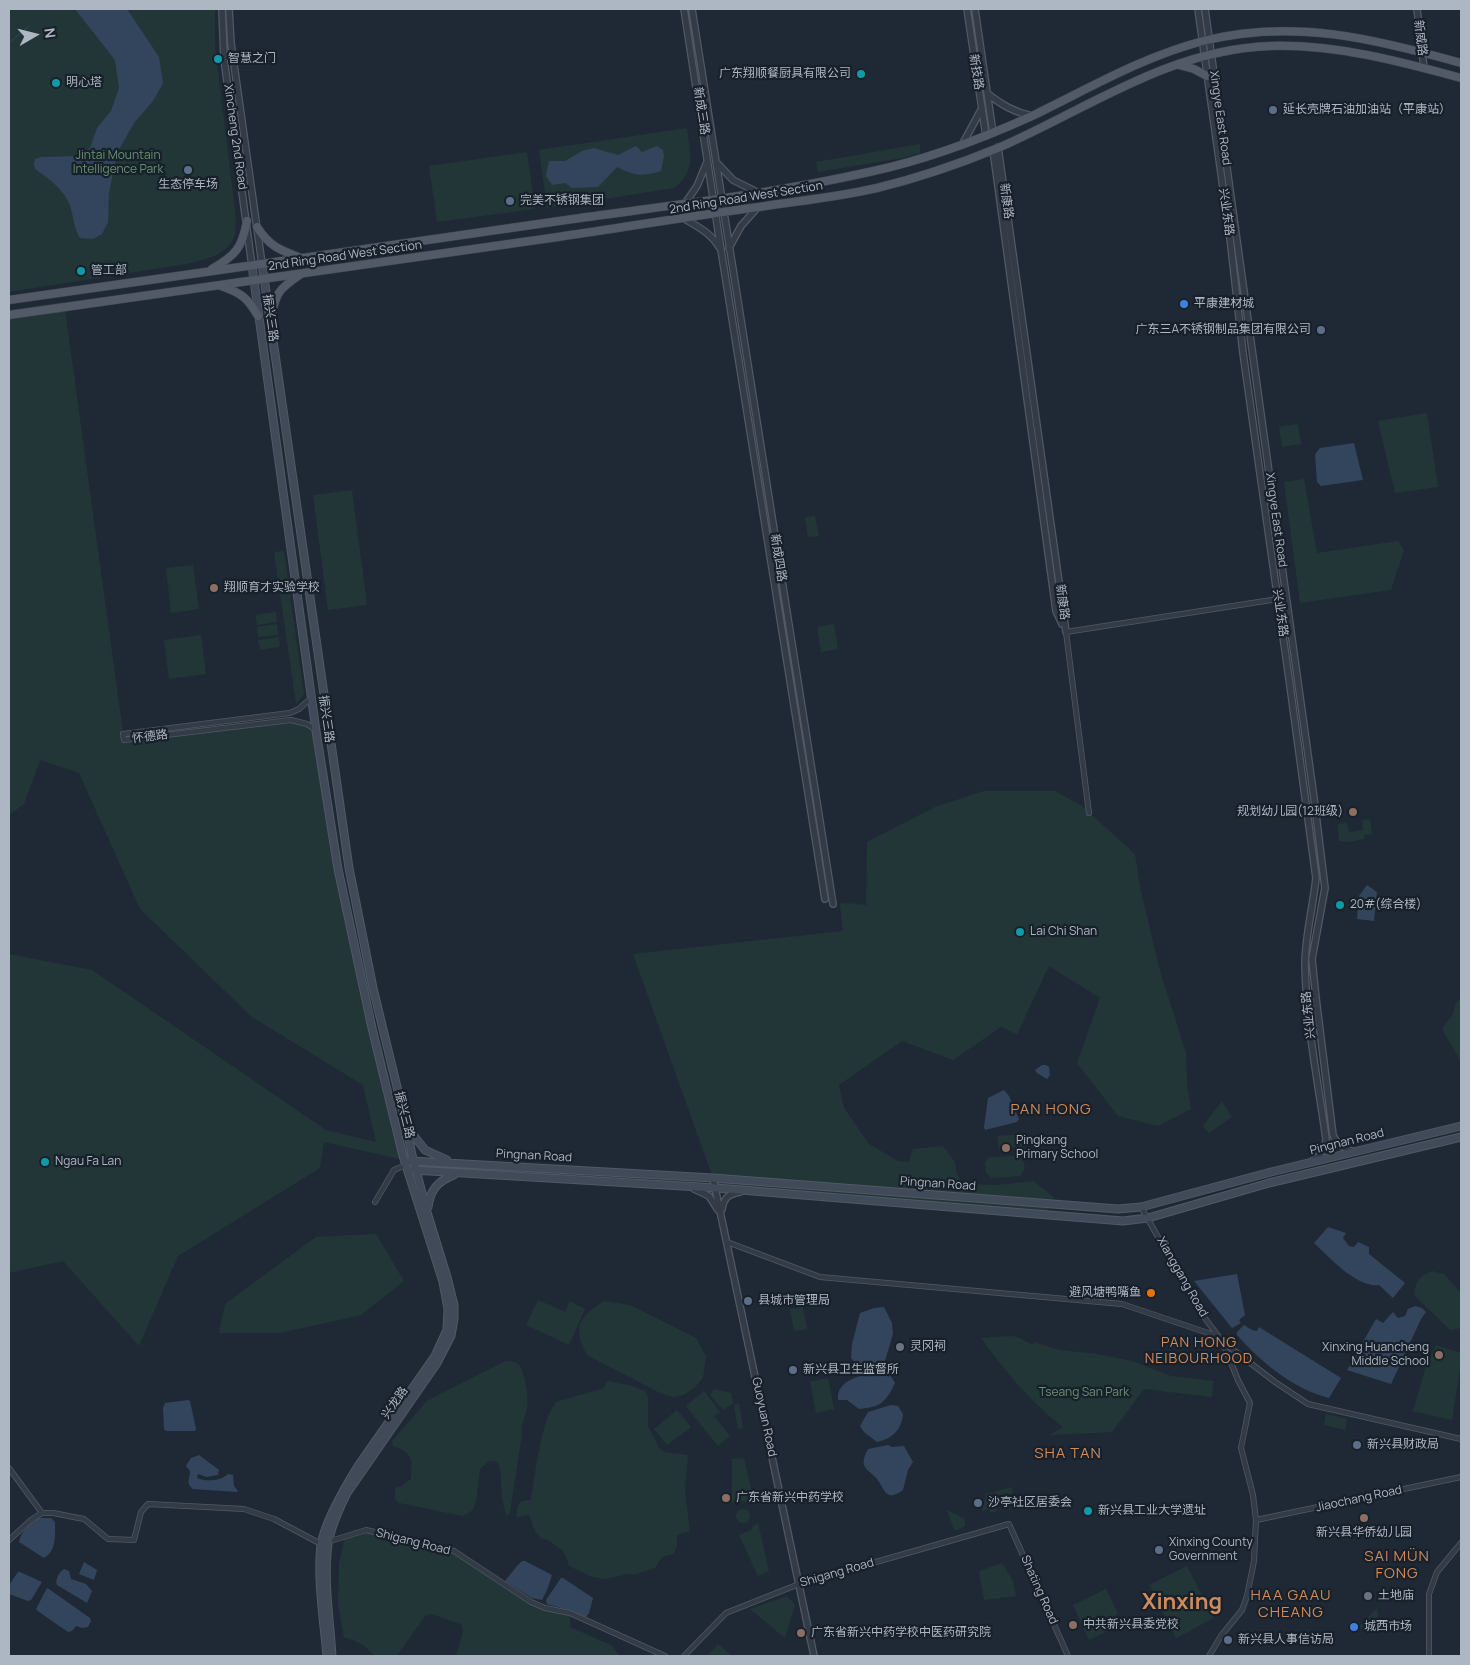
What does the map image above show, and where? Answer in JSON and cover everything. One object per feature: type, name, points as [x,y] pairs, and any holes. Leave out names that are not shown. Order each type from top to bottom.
[{"type":"main road","name":"2nd Ring Road West Section","points":[[9,300],[717,198],[870,172],[962,146],[1032,116],[1128,68],[1154,57],[1206,40],[1250,33],[1283,31],[1335,33],[1372,39],[1461,63]]},
{"type":"main road","name":"2nd Ring Road West Section","points":[[9,315],[685,219],[877,188],[935,171],[996,148],[1136,80],[1177,64],[1208,55],[1268,46],[1320,48],[1387,59],[1461,78]]},
{"type":"main road","points":[[1177,64],[1194,68],[1206,76]]},
{"type":"main road","points":[[209,272],[236,252],[241,244],[246,221]]},
{"type":"main road","points":[[257,227],[264,239],[274,247],[303,259]]},
{"type":"main road","name":"振兴三路","points":[[262,264],[349,868],[413,1161]]},
{"type":"main road","name":"振兴三路","points":[[252,266],[316,731],[338,869],[372,1028],[406,1165]]},
{"type":"main road","points":[[270,322],[274,301],[280,290],[304,273]]},
{"type":"main road","points":[[219,285],[237,291],[244,296],[258,316]]},
{"type":"main road","points":[[322,764],[334,762]]},
{"type":"main road","points":[[406,1124],[412,1135],[425,1150],[440,1158],[458,1163],[457,1174],[448,1177],[436,1186],[428,1199],[427,1212]]},
{"type":"main road","name":"Pingnan Road","points":[[406,1165],[413,1161],[713,1178],[1118,1209],[1141,1207],[1461,1126]]},
{"type":"main road","name":"Pingnan Road","points":[[406,1165],[416,1170],[457,1174],[747,1190],[1123,1221],[1148,1218],[1269,1183],[1461,1137]]},
{"type":"main road","name":"兴龙路","points":[[332,1656],[325,1544],[347,1493],[437,1363],[451,1336],[454,1319],[454,1305],[447,1276],[413,1161]]},
{"type":"main road","name":"兴龙路","points":[[327,1656],[321,1584],[325,1544],[332,1513],[346,1484],[435,1356],[447,1330],[447,1298],[406,1165]]},
{"type":"street","name":"Xincheng 2nd Road","points":[[222,9],[224,59],[252,266]]},
{"type":"street","name":"Xincheng 2nd Road","points":[[229,9],[231,42],[262,264]]},
{"type":"street","name":"新成三路","points":[[684,9],[708,160],[720,213]]},
{"type":"street","name":"新成三路","points":[[692,9],[715,161],[717,198]]},
{"type":"street","name":"新技路","points":[[967,9],[982,108],[989,134]]},
{"type":"street","name":"新技路","points":[[975,9],[988,94],[989,134]]},
{"type":"street","points":[[1198,9],[1206,40]]},
{"type":"street","points":[[1205,9],[1208,55]]},
{"type":"street","name":"新威路","points":[[1416,9],[1424,68]]},
{"type":"street","name":"兴业东路","points":[[1208,55],[1206,76],[1316,878],[1314,902],[1305,950],[1305,966],[1310,1026],[1326,1146],[1317,1159],[1308,1164]]},
{"type":"street","name":"Xingye East Road","points":[[1208,55],[1314,798],[1325,888],[1312,958],[1333,1135],[1334,1140],[1338,1144],[1354,1152]]},
{"type":"street","points":[[988,94],[1004,107],[1032,116]]},
{"type":"street","points":[[962,146],[982,108]]},
{"type":"street","name":"新康路","points":[[996,148],[1056,611],[1066,632]]},
{"type":"street","points":[[686,202],[697,186],[708,160]]},
{"type":"street","points":[[715,161],[733,180],[757,192]]},
{"type":"street","points":[[729,248],[741,226],[758,207]]},
{"type":"street","name":"新成四路","points":[[720,213],[729,248],[833,904]]},
{"type":"street","name":"新成四路","points":[[720,213],[721,250],[825,899]]},
{"type":"street","points":[[685,219],[705,231],[721,250]]},
{"type":"street","points":[[1089,813],[1066,632],[1278,599]]},
{"type":"street","name":"怀德路","points":[[312,696],[299,709],[290,713],[123,734],[124,740],[291,720],[307,724],[316,731]]},
{"type":"street","points":[[374,1202],[394,1170],[406,1165]]},
{"type":"street","name":"Guoyuan Road","points":[[713,1178],[814,1656]]},
{"type":"street","points":[[687,1186],[709,1196],[721,1216]]},
{"type":"street","points":[[721,1216],[722,1207],[728,1195],[747,1190]]},
{"type":"street","name":"Xianggang Road","points":[[1141,1207],[1201,1313],[1223,1342],[1238,1380],[1250,1403],[1241,1448],[1253,1495],[1256,1520],[1254,1561],[1247,1596],[1242,1610],[1221,1636],[1214,1654],[1209,1656]]},
{"type":"street","points":[[727,1242],[820,1277],[1122,1304],[1214,1336],[1275,1382],[1308,1404],[1461,1438]]},
{"type":"street","points":[[9,1468],[42,1513]]},
{"type":"street","name":"Jiaochang Road","points":[[1256,1520],[1461,1477]]},
{"type":"street","points":[[9,1540],[31,1520],[42,1513],[53,1513],[84,1519],[108,1539],[134,1540],[141,1512],[148,1504],[244,1509],[274,1519],[325,1544]]},
{"type":"street","name":"Shigang Road","points":[[684,1656],[726,1613],[799,1584],[1009,1524]]},
{"type":"street","name":"Shating Road","points":[[1009,1524],[1068,1656]]},
{"type":"street","name":"Shigang Road","points":[[325,1544],[366,1530],[454,1551],[531,1602],[545,1608],[570,1612],[665,1656]]},
{"type":"street","points":[[1430,1656],[1429,1594],[1437,1572],[1461,1542]]},
{"type":"green space","name":"Jintai Mountain Intelligence Park","points":[[9,9],[215,9],[215,46],[236,218],[235,234],[228,247],[215,255],[186,264],[9,292]]},
{"type":"green space","points":[[687,128],[690,154],[689,168],[686,175],[674,188],[547,208],[539,150]]},
{"type":"green space","points":[[920,144],[920,153],[903,158],[818,172],[816,162]]},
{"type":"green space","points":[[527,152],[535,209],[437,222],[429,166]]},
{"type":"green space","points":[[64,302],[124,740],[291,720],[312,727],[341,879],[404,1160],[324,1142],[320,1168],[178,1256],[139,1346],[63,1261],[9,1273],[9,954],[92,970],[326,1130],[376,1142],[363,1085],[252,1017],[140,909],[79,773],[40,760],[24,804],[9,815],[9,310]]},
{"type":"green space","points":[[1427,413],[1438,487],[1395,493],[1378,421]]},
{"type":"green space","points":[[1298,424],[1301,444],[1282,447],[1279,427]]},
{"type":"green space","points":[[1304,479],[1317,553],[1398,541],[1404,550],[1391,590],[1300,603],[1284,482]]},
{"type":"green space","points":[[352,490],[367,605],[328,610],[313,495]]},
{"type":"green space","points":[[815,516],[819,536],[808,537],[805,517]]},
{"type":"green space","points":[[284,551],[304,694],[296,704],[274,552]]},
{"type":"green space","points":[[193,565],[199,609],[171,613],[166,568]]},
{"type":"green space","points":[[276,612],[277,622],[257,625],[255,615]]},
{"type":"green space","points":[[277,624],[278,635],[258,637],[257,627]]},
{"type":"green space","points":[[834,624],[838,649],[821,652],[817,627]]},
{"type":"green space","points":[[201,635],[206,674],[169,679],[164,640]]},
{"type":"green space","points":[[279,637],[280,647],[260,650],[258,640]]},
{"type":"green space","points":[[984,791],[1055,791],[1082,806],[1135,854],[1140,887],[1160,971],[1186,1053],[1187,1085],[1191,1109],[1158,1126],[1118,1116],[1077,1063],[1100,998],[1049,966],[1017,1034],[1001,1027],[953,1060],[902,1041],[839,1085],[844,1108],[869,1144],[898,1161],[909,1162],[913,1149],[943,1146],[955,1162],[957,1174],[963,1184],[996,1185],[1033,1181],[1054,1197],[1046,1214],[716,1188],[633,954],[843,931],[840,904],[866,905],[867,842],[935,807]]},
{"type":"green space","points":[[1370,819],[1372,834],[1364,835],[1364,839],[1349,842],[1339,841],[1338,824],[1347,823],[1349,832],[1363,830],[1362,820]]},
{"type":"green space","points":[[1461,997],[1461,1062],[1442,1029],[1453,1014],[1456,1003]]},
{"type":"green space","points":[[1222,1101],[1232,1117],[1209,1133],[1203,1126]]},
{"type":"green space","points":[[1025,1134],[1026,1146],[999,1149],[997,1136]]},
{"type":"green space","points":[[1017,1156],[1024,1162],[1024,1170],[1020,1176],[992,1178],[986,1173],[985,1163],[989,1157]]},
{"type":"green space","points":[[376,1234],[404,1281],[361,1315],[280,1333],[219,1333],[225,1304],[316,1237]]},
{"type":"green space","points":[[1432,1271],[1444,1274],[1461,1293],[1461,1328],[1450,1330],[1414,1295],[1419,1280]]},
{"type":"green space","points":[[538,1300],[565,1312],[570,1301],[585,1309],[569,1345],[526,1325]]},
{"type":"green space","points":[[604,1301],[630,1305],[696,1338],[706,1356],[703,1378],[694,1388],[683,1395],[673,1397],[660,1393],[587,1355],[580,1337],[580,1323],[589,1312]]},
{"type":"green space","points":[[803,1307],[807,1329],[794,1331],[790,1309]]},
{"type":"green space","name":"Tseang San Park","points":[[1015,1336],[1033,1345],[1035,1342],[1059,1350],[1097,1354],[1132,1361],[1171,1376],[1213,1381],[1212,1397],[1144,1389],[1112,1432],[1050,1435],[1063,1427],[1040,1408],[1019,1386],[981,1338]]},
{"type":"green space","points":[[1436,1345],[1461,1353],[1452,1420],[1413,1411],[1425,1370]]},
{"type":"green space","points":[[505,1361],[512,1361],[521,1368],[525,1379],[527,1398],[510,1512],[507,1516],[503,1503],[499,1464],[494,1461],[488,1462],[480,1469],[473,1510],[463,1516],[399,1503],[395,1499],[395,1488],[411,1479],[412,1467],[410,1458],[405,1451],[393,1446],[392,1441],[427,1401]]},
{"type":"green space","points":[[828,1378],[834,1409],[816,1413],[810,1382]]},
{"type":"green space","points":[[608,1381],[645,1391],[648,1397],[648,1426],[659,1448],[664,1452],[688,1455],[685,1492],[690,1531],[677,1535],[677,1547],[673,1554],[662,1557],[655,1568],[636,1574],[605,1579],[592,1577],[569,1566],[562,1550],[548,1540],[541,1538],[535,1531],[529,1515],[516,1517],[518,1505],[522,1501],[531,1500],[546,1422],[556,1402],[604,1388]]},
{"type":"green space","points":[[714,1389],[731,1393],[733,1403],[723,1410],[710,1395]]},
{"type":"green space","points":[[704,1391],[720,1412],[714,1416],[730,1436],[718,1446],[686,1406]]},
{"type":"green space","points":[[739,1404],[743,1428],[738,1429],[734,1405]]},
{"type":"green space","points":[[677,1410],[691,1427],[667,1445],[654,1429]]},
{"type":"green space","points":[[1326,1414],[1347,1419],[1345,1430],[1324,1425]]},
{"type":"green space","points":[[744,1458],[754,1502],[749,1504],[744,1501],[732,1503],[732,1459]]},
{"type":"green space","points":[[1012,1487],[1013,1493],[995,1498],[993,1492]]},
{"type":"green space","points":[[992,1492],[997,1511],[991,1513],[989,1509],[982,1511],[986,1494]]},
{"type":"green space","points":[[740,1509],[746,1509],[750,1516],[746,1523],[740,1523],[736,1519],[736,1513]]},
{"type":"green space","points":[[946,1509],[965,1519],[965,1526],[955,1531]]},
{"type":"green space","points":[[758,1523],[769,1571],[758,1576],[739,1535],[751,1530]]},
{"type":"green space","points":[[366,1530],[454,1551],[531,1602],[570,1613],[570,1627],[611,1645],[620,1656],[456,1656],[463,1632],[462,1625],[432,1614],[425,1616],[397,1656],[375,1656],[362,1644],[344,1637],[338,1605],[339,1564],[345,1537]]},
{"type":"green space","points":[[1002,1563],[1013,1581],[1016,1596],[984,1600],[979,1571]]},
{"type":"green space","points":[[1187,1566],[1214,1618],[1176,1638],[1149,1585]]},
{"type":"green space","points":[[1106,1589],[1118,1614],[1107,1620],[1112,1629],[1089,1640],[1073,1605]]},
{"type":"green space","points":[[787,1596],[795,1605],[785,1638],[750,1609]]},
{"type":"green space","points":[[1377,1608],[1376,1628],[1369,1622],[1362,1629],[1359,1627]]},
{"type":"green space","points":[[718,1644],[732,1656],[707,1656]]},
{"type":"water","points":[[75,9],[127,9],[159,57],[163,83],[153,101],[134,123],[117,153],[109,193],[108,222],[102,234],[93,239],[80,238],[76,230],[71,207],[63,193],[35,169],[34,164],[35,159],[41,157],[78,156],[90,148],[97,128],[111,111],[119,88],[115,60]]},
{"type":"water","points":[[636,146],[642,152],[657,146],[663,150],[664,156],[661,171],[639,175],[617,167],[598,187],[572,188],[565,183],[552,185],[546,176],[549,161],[565,161],[582,151],[594,148],[618,155]]},
{"type":"water","points":[[1354,443],[1363,480],[1321,486],[1317,482],[1315,454],[1320,448]]},
{"type":"water","points":[[1367,885],[1377,892],[1374,921],[1357,919],[1359,896]]},
{"type":"water","points":[[1042,1065],[1049,1067],[1050,1075],[1047,1079],[1035,1070]]},
{"type":"water","points":[[1004,1090],[1009,1096],[1019,1119],[1017,1122],[985,1130],[988,1098]]},
{"type":"water","points":[[1328,1227],[1346,1233],[1343,1238],[1349,1246],[1354,1247],[1358,1242],[1369,1247],[1369,1254],[1405,1283],[1393,1298],[1379,1285],[1362,1282],[1344,1271],[1314,1243]]},
{"type":"water","points":[[1237,1274],[1245,1315],[1239,1320],[1241,1323],[1232,1328],[1194,1281]]},
{"type":"water","points":[[1415,1306],[1422,1308],[1426,1312],[1391,1384],[1347,1370],[1376,1319],[1383,1323],[1393,1312],[1398,1318],[1405,1316],[1408,1309]]},
{"type":"water","points":[[884,1307],[892,1323],[893,1334],[884,1364],[878,1368],[861,1370],[851,1358],[852,1344],[860,1313]]},
{"type":"water","points":[[1244,1325],[1257,1331],[1259,1327],[1341,1378],[1329,1398],[1316,1394],[1290,1381],[1256,1355],[1237,1335],[1237,1332]]},
{"type":"water","points":[[884,1372],[889,1373],[895,1383],[889,1395],[878,1405],[859,1409],[847,1400],[838,1400],[842,1386],[847,1382],[854,1378]]},
{"type":"water","points":[[190,1401],[195,1431],[166,1431],[164,1429],[163,1408],[165,1403]]},
{"type":"water","points":[[891,1405],[898,1406],[903,1414],[901,1424],[892,1436],[877,1442],[864,1432],[860,1426],[868,1412]]},
{"type":"water","points":[[888,1445],[892,1447],[904,1446],[913,1462],[908,1470],[903,1490],[892,1495],[886,1493],[864,1464],[868,1449]]},
{"type":"water","points":[[199,1455],[219,1470],[218,1475],[207,1477],[198,1474],[197,1478],[213,1480],[228,1474],[233,1475],[234,1486],[238,1491],[193,1489],[189,1483],[190,1471],[186,1466],[191,1458]]},
{"type":"water","points":[[39,1518],[51,1518],[55,1522],[53,1547],[44,1558],[19,1542],[29,1525]]},
{"type":"water","points":[[522,1561],[552,1575],[542,1600],[532,1598],[505,1581]]},
{"type":"water","points":[[84,1562],[97,1570],[94,1580],[79,1574]]},
{"type":"water","points":[[64,1569],[69,1571],[71,1579],[86,1584],[92,1591],[87,1603],[57,1585],[58,1576]]},
{"type":"water","points":[[18,1572],[42,1582],[31,1600],[28,1601],[9,1594],[9,1585]]},
{"type":"water","points":[[561,1578],[593,1598],[586,1617],[547,1604],[546,1600]]},
{"type":"water","points":[[47,1588],[90,1618],[91,1621],[88,1627],[76,1626],[72,1631],[68,1632],[39,1612],[36,1609]]},
{"type":"water","points":[[1182,1596],[1187,1598],[1189,1603],[1187,1608],[1182,1610],[1177,1608],[1175,1603],[1177,1598]]},
{"type":"waterway","points":[[9,43],[29,26]]},
{"type":"place","name":"智慧之门","points":[[218,59]]},
{"type":"place","name":"广东翔顺餐厨具有限公司","points":[[861,74]]},
{"type":"place","name":"明心塔","points":[[56,83]]},
{"type":"place","name":"延长壳牌石油加油站（平康站）","points":[[1273,110]]},
{"type":"place","name":"生态停车场","points":[[188,170]]},
{"type":"place","name":"完美不锈钢集团","points":[[510,201]]},
{"type":"place","name":"管工部","points":[[81,271]]},
{"type":"place","name":"平康建材城","points":[[1184,304]]},
{"type":"place","name":"广东三A不锈钢制品集团有限公司","points":[[1321,330]]},
{"type":"place","name":"翔顺育才实验学校","points":[[214,588]]},
{"type":"place","name":"规划幼儿园(12班级)","points":[[1353,812]]},
{"type":"place","name":"20#(综合楼)","points":[[1340,905]]},
{"type":"place","name":"Lai Chi Shan","points":[[1020,932]]},
{"type":"place","name":"Pingkang Primary School","points":[[1006,1148]]},
{"type":"place","name":"Ngau Fa Lan","points":[[45,1162]]},
{"type":"place","name":"避风塘鸭嘴鱼","points":[[1151,1293]]},
{"type":"place","name":"县城市管理局","points":[[748,1301]]},
{"type":"place","name":"灵冈祠","points":[[900,1347]]},
{"type":"place","name":"Xinxing Huancheng Middle School","points":[[1439,1355]]},
{"type":"place","name":"新兴县卫生监督所","points":[[793,1370]]},
{"type":"place","name":"新兴县财政局","points":[[1357,1445]]},
{"type":"place","name":"广东省新兴中药学校","points":[[726,1498]]},
{"type":"place","name":"沙亭社区居委会","points":[[978,1503]]},
{"type":"place","name":"新兴县工业大学遗址","points":[[1088,1511]]},
{"type":"place","name":"新兴县华侨幼儿园","points":[[1364,1518]]},
{"type":"place","name":"Xinxing County Government","points":[[1159,1550]]},
{"type":"place","name":"土地庙","points":[[1368,1596]]},
{"type":"place","name":"中共新兴县委党校","points":[[1073,1625]]},
{"type":"place","name":"城西市场","points":[[1354,1627]]},
{"type":"place","name":"广东省新兴中药学校中医药研究院","points":[[801,1633]]},
{"type":"place","name":"新兴县人事信访局","points":[[1228,1640]]},
{"type":"district","name":"PAN HONG","points":[[1051,1110]]},
{"type":"district","name":"PAN HONG NEIBOURHOOD","points":[[1199,1352]]},
{"type":"district","name":"SHA TAN","points":[[1068,1454]]},
{"type":"district","name":"SAI MÜN FONG","points":[[1397,1566]]},
{"type":"district","name":"Xinxing","points":[[1182,1603]]},
{"type":"district","name":"HAA GAAU CHEANG","points":[[1291,1604]]}]
